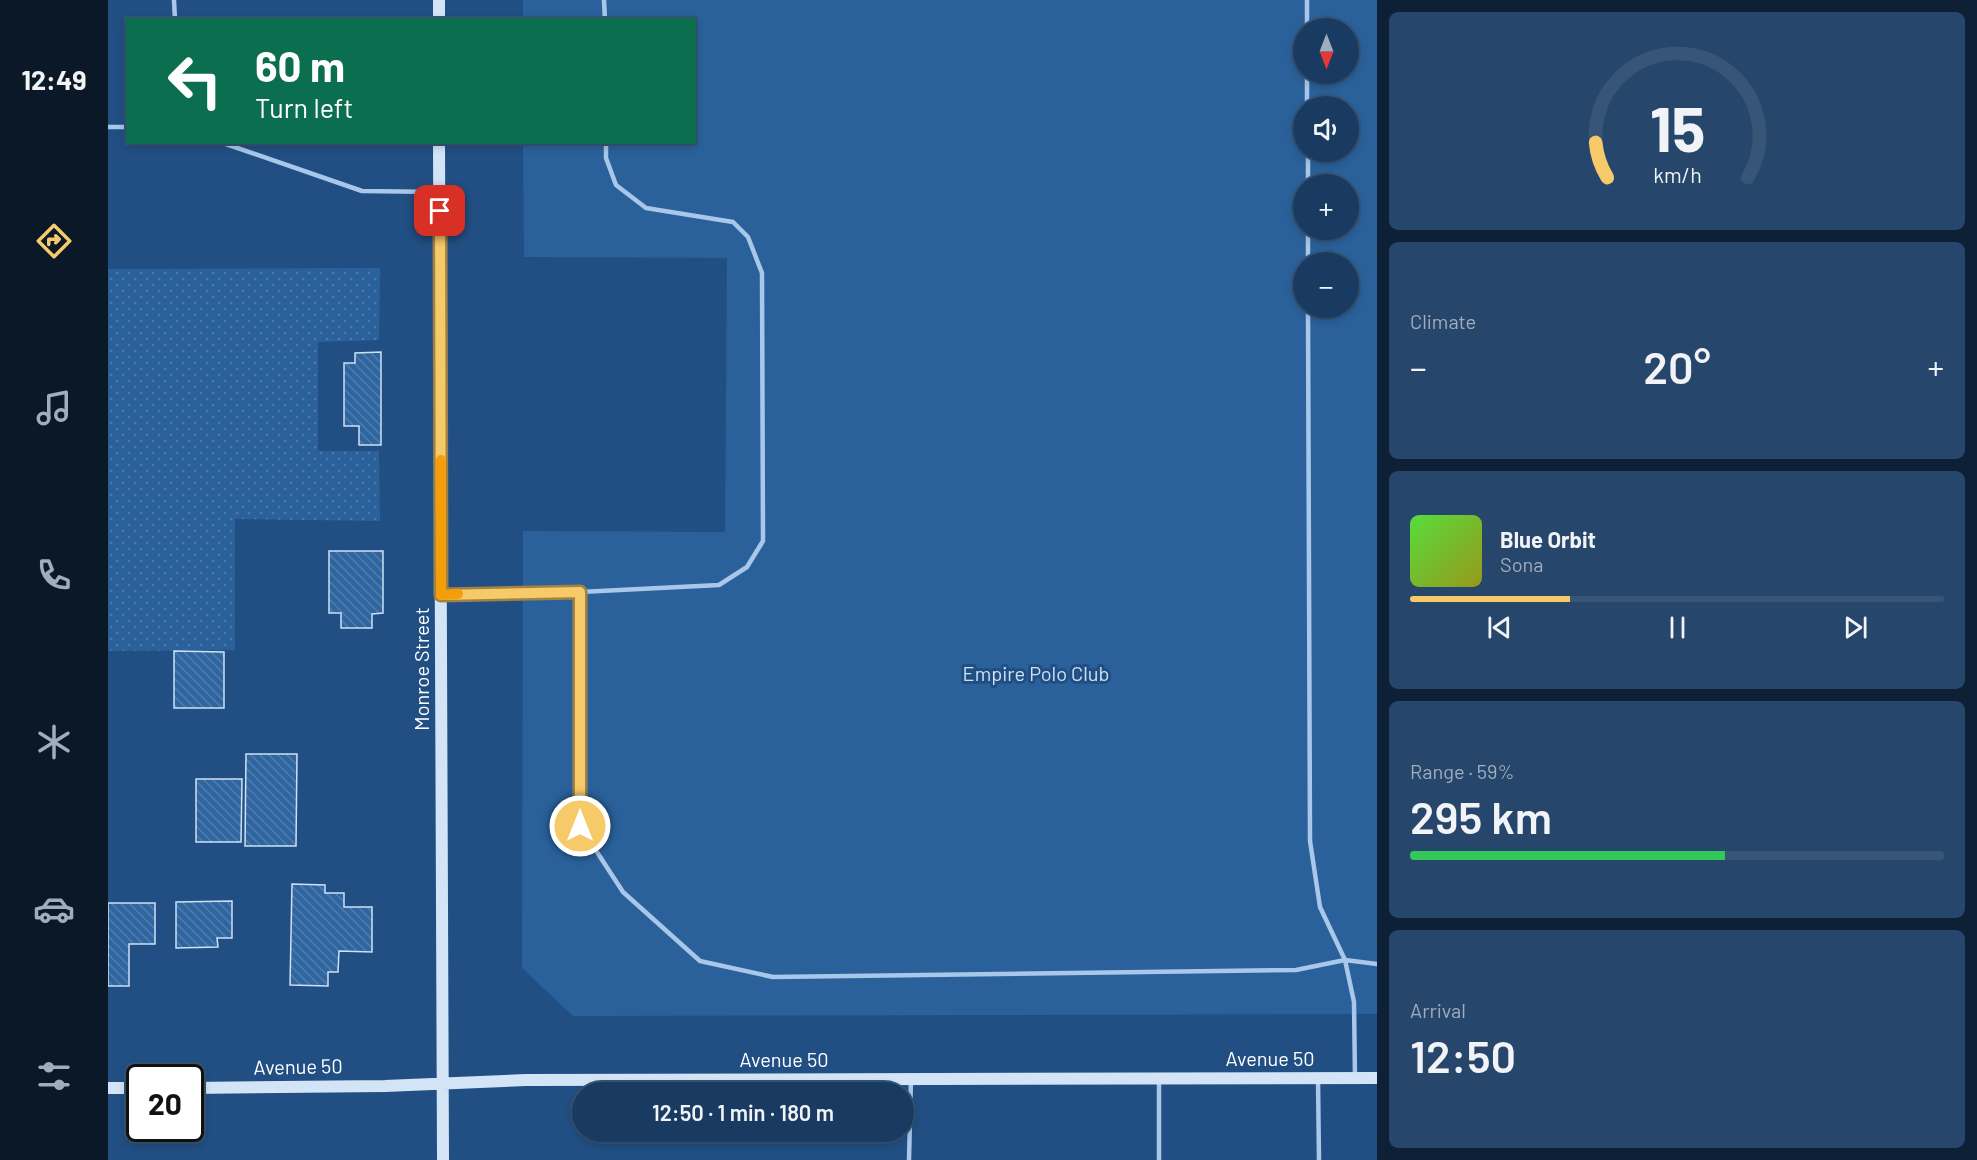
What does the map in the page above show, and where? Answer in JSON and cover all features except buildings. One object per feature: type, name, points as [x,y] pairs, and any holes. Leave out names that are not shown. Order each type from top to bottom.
[{"type":"main road","points":[[439,0],[439,18]]},
{"type":"main road","name":"Monroe Street","points":[[439,144],[443,1160]]},
{"type":"main road","name":"Avenue 50","points":[[204,1088],[319,1087],[525,1080],[1377,1078]]},
{"type":"main road","points":[[108,1088],[126,1088]]},
{"type":"lane","points":[[174,0],[175,18]]},
{"type":"lane","points":[[604,0],[604,18]]},
{"type":"lane","points":[[1307,0],[1307,18]]},
{"type":"lane","points":[[108,127],[126,127]]},
{"type":"lane","points":[[226,144],[362,191],[440,192]]},
{"type":"lane","points":[[441,595],[580,592],[718,585],[747,567],[763,542],[762,273],[748,237],[733,222],[646,208],[616,185],[606,158],[606,144]]},
{"type":"lane","points":[[1308,318],[1310,841],[1320,908],[1345,960],[1354,1002],[1355,1078]]},
{"type":"lane","points":[[580,592],[580,826],[623,892],[700,961],[774,977],[1296,970],[1345,960],[1377,964]]},
{"type":"lane","points":[[1159,1160],[1160,1078]]},
{"type":"lane","points":[[1318,1078],[1319,1160]]},
{"type":"lane","points":[[909,1160],[911,1079]]},
{"type":"green space","name":"Empire Polo Club","points":[[523,0],[1377,0],[1377,1014],[573,1016],[522,968],[523,531],[725,532],[727,258],[524,257],[523,144],[696,144],[696,18],[523,18]]},
{"type":"green space","points":[[380,268],[379,340],[318,342],[318,451],[379,451],[380,521],[235,519],[235,650],[108,651],[108,269]]},
{"type":"slow traffic","points":[[441,460],[441,595],[458,594]]},
{"type":"route","points":[[440,211],[441,595],[580,592],[580,826]]}]
